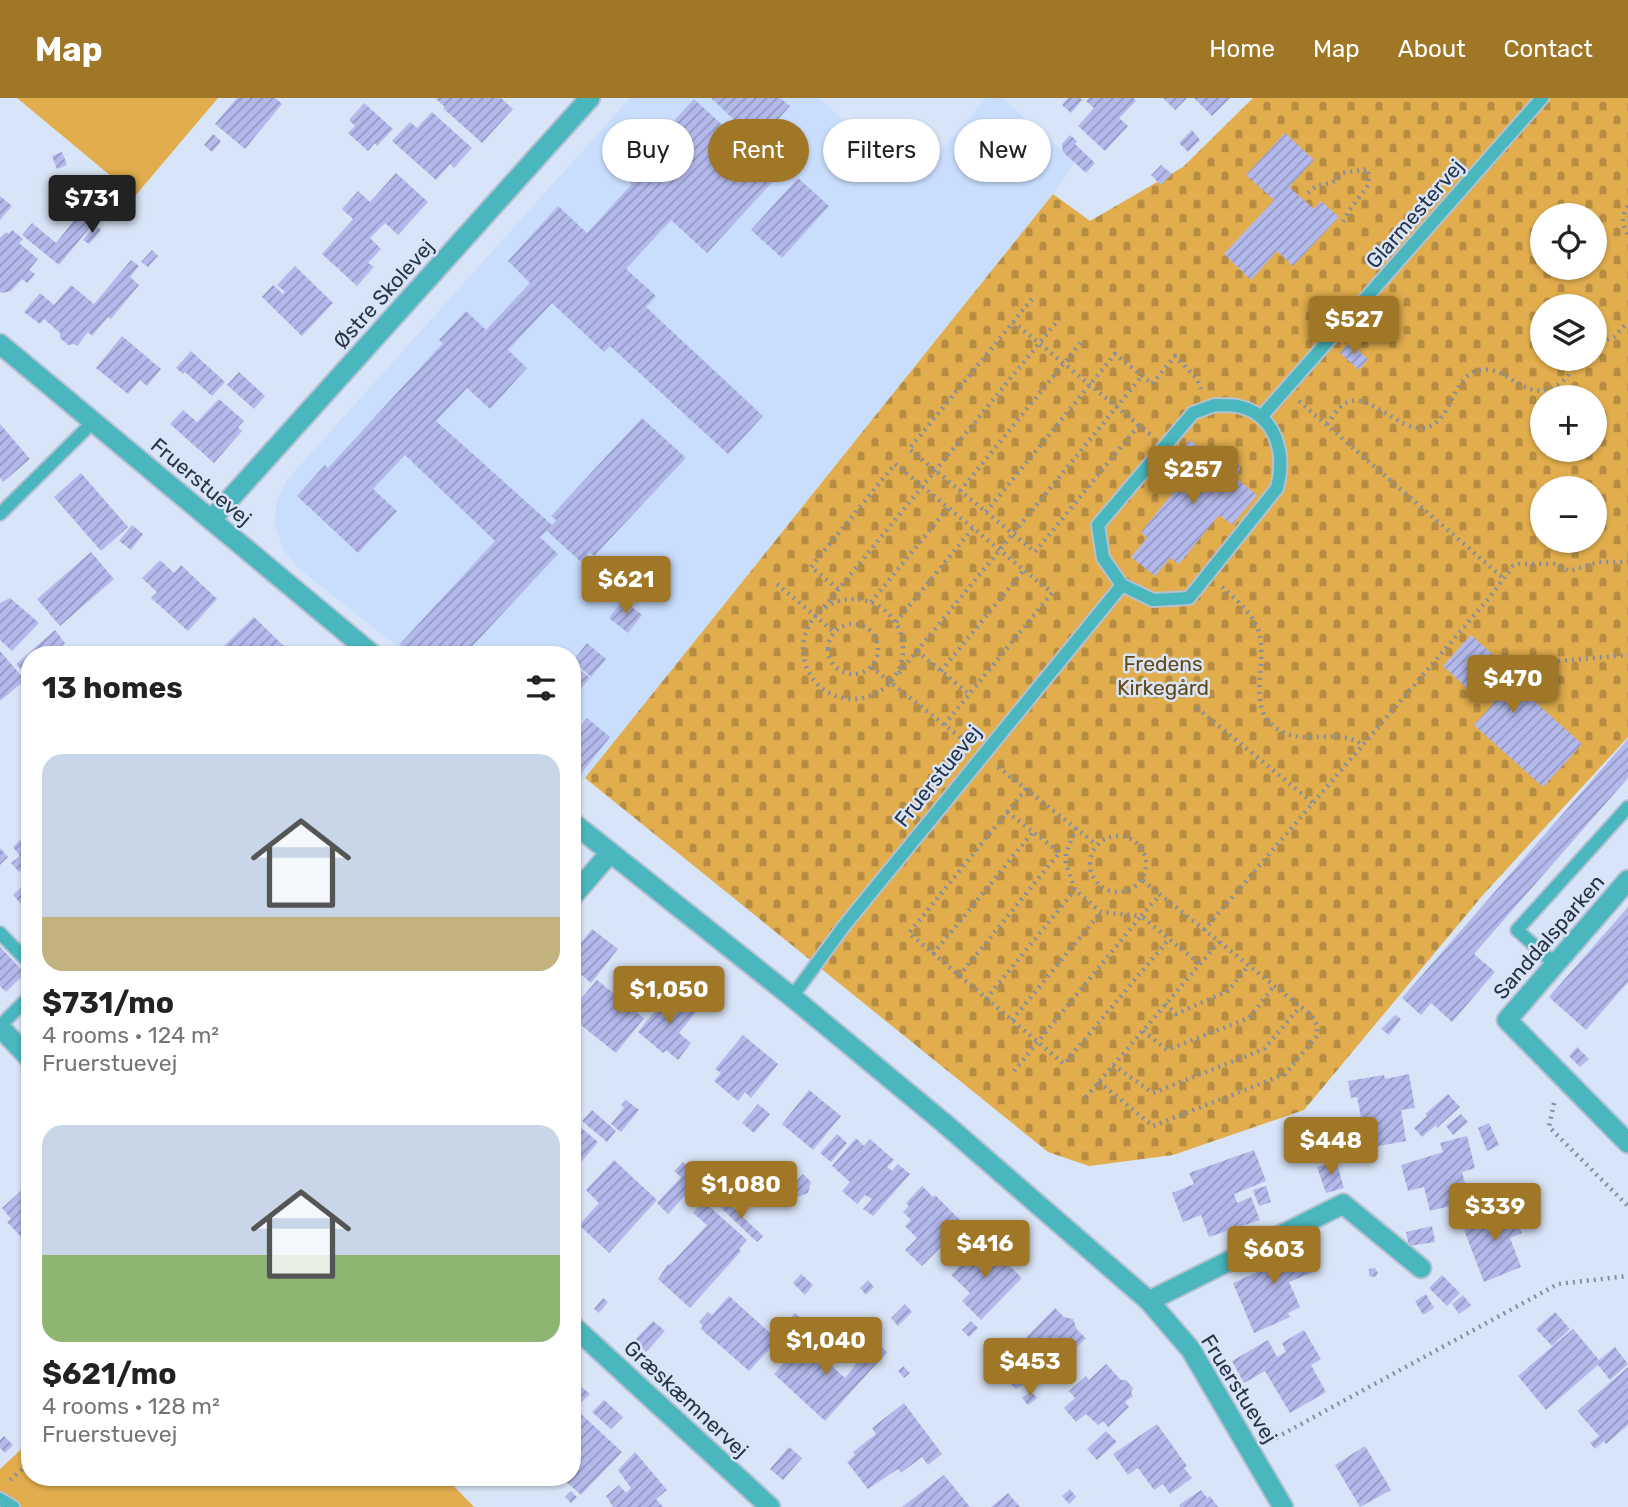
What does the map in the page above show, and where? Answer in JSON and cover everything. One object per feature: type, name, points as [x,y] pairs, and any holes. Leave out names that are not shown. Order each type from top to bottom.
[{"type":"street","name":"Østre Skolevej","points":[[211,520],[590,98]]},
{"type":"street","name":"Fruerstuevej","points":[[0,344],[362,646]]},
{"type":"street","name":"Fruerstuevej","points":[[581,829],[792,997],[944,1123],[1149,1301],[1191,1350],[1283,1507]]},
{"type":"street","points":[[581,887],[610,853]]},
{"type":"street","name":"Sanddalsparken","points":[[1628,880],[1507,1020],[1628,1143]]},
{"type":"street","points":[[0,1027],[21,1049]]},
{"type":"street","points":[[1149,1301],[1343,1204],[1421,1268]]},
{"type":"street","name":"Græskæmnervej","points":[[581,1333],[770,1507]]},
{"type":"lane","name":"Glarmestervej","points":[[1261,417],[1542,98]]},
{"type":"lane","points":[[1215,405],[1239,406],[1261,417],[1274,433],[1282,452],[1282,470],[1277,488],[1189,598],[1153,600],[1122,585],[1102,558],[1098,525],[1193,413],[1206,408],[1215,405]]},
{"type":"lane","points":[[0,514],[93,422]]},
{"type":"lane","name":"Fruerstuevej","points":[[792,997],[844,926],[1122,585]]},
{"type":"lane","points":[[1555,964],[1517,930],[1628,807]]},
{"type":"lane","points":[[0,933],[21,955]]},
{"type":"lane","points":[[0,1027],[21,1005]]},
{"type":"lane","points":[[0,1499],[13,1507]]},
{"type":"path","points":[[1308,193],[1316,186],[1332,183],[1343,173],[1368,169],[1369,184],[1342,224]]},
{"type":"path","points":[[1628,206],[1624,212],[1623,225],[1628,235]]},
{"type":"path","points":[[1032,299],[909,449],[1035,552],[1139,425]]},
{"type":"path","points":[[1059,319],[807,628],[803,644],[804,659],[809,674],[819,687],[840,697],[863,698],[878,693],[899,673],[1142,376]]},
{"type":"path","points":[[1013,322],[1165,446]]},
{"type":"path","points":[[1607,340],[1614,337],[1628,322]]},
{"type":"path","points":[[960,491],[1082,341]]},
{"type":"path","points":[[986,512],[1115,354],[1152,384],[1175,356],[1198,379],[1206,408]]},
{"type":"path","points":[[1326,424],[1343,405],[1351,401],[1373,406],[1407,425],[1420,428],[1431,426],[1441,418],[1460,385],[1475,371],[1486,369],[1496,372],[1540,392],[1563,381],[1571,371]]},
{"type":"path","points":[[1285,389],[1503,578]]},
{"type":"path","points":[[838,589],[811,567],[895,464],[1052,593],[944,725]]},
{"type":"path","points":[[871,602],[948,508]]},
{"type":"path","points":[[895,622],[973,528]]},
{"type":"path","points":[[1204,930],[1513,566],[1528,562],[1553,564],[1569,571],[1599,562],[1628,562]]},
{"type":"path","points":[[941,671],[1024,570]]},
{"type":"path","points":[[1208,575],[1239,602],[1257,626],[1262,654],[1259,693],[1264,715],[1273,727],[1295,738],[1345,736],[1363,744]]},
{"type":"path","points":[[776,584],[834,632]]},
{"type":"path","points":[[824,607],[846,599],[871,602],[880,606],[895,622],[901,634],[903,647],[899,673]]},
{"type":"path","points":[[848,624],[856,624],[870,631],[875,637],[878,653],[871,667],[856,674],[839,670],[829,657],[828,648],[834,632],[848,624]]},
{"type":"path","points":[[917,651],[969,694]]},
{"type":"path","points":[[1558,661],[1628,655]]},
{"type":"path","points":[[1197,708],[1313,803]]},
{"type":"path","points":[[1026,789],[909,933],[1064,1064],[1169,939]]},
{"type":"path","points":[[1007,812],[1066,857]]},
{"type":"path","points":[[1076,828],[1066,857],[1075,890],[1101,912],[1141,916],[1200,964]]},
{"type":"path","points":[[933,954],[1033,832]]},
{"type":"path","points":[[1123,836],[1132,839],[1144,853],[1146,862],[1142,880],[1135,887],[1118,893],[1101,887],[1091,871],[1092,853],[1104,839],[1123,836]]},
{"type":"path","points":[[960,976],[1060,852]]},
{"type":"path","points":[[1099,1082],[1153,1125],[1285,1074],[1317,1036],[1317,1025],[1312,1016],[1142,880]]},
{"type":"path","points":[[986,999],[1075,890]]},
{"type":"path","points":[[1014,1071],[1160,895]]},
{"type":"path","points":[[1012,1020],[1101,912]]},
{"type":"path","points":[[1086,1097],[1219,942]]},
{"type":"path","points":[[1165,1004],[1176,1014],[1228,991],[1249,965]]},
{"type":"path","points":[[1143,1031],[1167,1050],[1249,1018],[1274,986]]},
{"type":"path","points":[[1114,1065],[1153,1093],[1264,1049],[1301,1007]]},
{"type":"path","points":[[1560,1075],[1549,1127],[1628,1206]]},
{"type":"path","points":[[1251,1451],[1558,1284],[1628,1276]]},
{"type":"path","points":[[0,1489],[21,1470]]},
{"type":"shaded area","points":[[630,98],[819,98],[842,119],[823,119],[823,182],[940,182],[940,152],[954,135],[954,182],[1051,182],[1051,141],[1075,162],[1053,194],[581,780],[581,646],[397,646],[298,568],[283,549],[275,526],[276,502],[287,480],[602,129],[602,182],[694,182],[694,119],[611,119]]},
{"type":"shaded area","points":[[986,98],[1002,98],[1026,119],[968,119]]},
{"type":"green space","points":[[17,98],[218,98],[135,196]]},
{"type":"green space","name":"Fredens Kirkegård","points":[[1253,98],[1628,98],[1628,737],[1482,896],[1304,1110],[1173,1155],[1089,1166],[1048,1152],[585,778],[1053,194],[1090,221],[1183,167]]},
{"type":"green space","points":[[21,1449],[21,1486],[454,1486],[474,1507],[0,1507],[0,1469]]},
{"type":"building","points":[[237,98],[275,98],[282,104],[245,149],[215,124]]},
{"type":"building","points":[[435,98],[501,98],[513,109],[482,143]]},
{"type":"building","points":[[711,98],[780,98],[790,106],[778,119],[733,119]]},
{"type":"building","points":[[1068,98],[1082,100],[1071,113],[1062,105]]},
{"type":"building","points":[[1089,98],[1133,98],[1136,101],[1119,118],[1128,126],[1105,151],[1078,126],[1094,108],[1086,101]]},
{"type":"building","points":[[1163,98],[1187,98],[1175,110]]},
{"type":"building","points":[[1194,98],[1230,98],[1212,116]]},
{"type":"building","points":[[694,99],[716,119],[708,119],[708,182],[772,182],[707,253],[671,220],[626,269],[656,296],[646,307],[763,416],[728,454],[610,346],[604,352],[552,303],[508,350],[527,368],[490,409],[467,388],[436,421],[552,525],[556,520],[551,516],[642,418],[686,458],[594,556],[590,552],[581,562],[547,531],[540,537],[558,554],[472,646],[402,646],[400,644],[495,541],[405,455],[373,489],[397,511],[358,553],[297,496],[325,465],[328,468],[443,343],[439,340],[466,311],[486,330],[530,283],[508,261],[558,206],[587,233],[632,184],[630,182],[694,182],[694,119],[676,119]]},
{"type":"building","points":[[364,103],[393,129],[377,146],[375,143],[368,151],[348,133],[355,126],[349,120]]},
{"type":"building","points":[[432,112],[472,148],[454,168],[450,164],[436,180],[392,141],[410,122],[417,128]]},
{"type":"building","points":[[1192,130],[1200,140],[1188,152],[1179,143]]},
{"type":"building","points":[[1285,133],[1314,160],[1289,187],[1314,209],[1321,201],[1339,217],[1293,266],[1277,251],[1251,280],[1224,254],[1274,200],[1246,175]]},
{"type":"building","points":[[213,134],[221,141],[212,152],[204,145]]},
{"type":"building","points":[[1070,135],[1077,141],[1075,144],[1095,163],[1086,173],[1063,152],[1062,144]]},
{"type":"building","points":[[62,152],[67,165],[57,169],[52,156]]},
{"type":"building","points":[[1161,165],[1172,174],[1161,185],[1151,175]]},
{"type":"building","points":[[396,173],[428,202],[398,235],[385,223],[370,238],[381,249],[368,263],[374,267],[357,286],[322,254],[353,219],[342,209],[358,191],[370,202]]},
{"type":"building","points":[[794,182],[802,182],[829,206],[782,258],[751,230]]},
{"type":"building","points":[[0,196],[12,206],[0,220]]},
{"type":"building","points":[[83,209],[97,219],[59,265],[22,235],[32,223],[56,243]]},
{"type":"building","points":[[95,225],[101,230],[89,244],[83,240]]},
{"type":"building","points":[[12,230],[23,239],[19,243],[38,259],[29,270],[35,274],[27,283],[22,279],[11,291],[2,293],[0,238]]},
{"type":"building","points":[[152,250],[158,256],[148,267],[141,262]]},
{"type":"building","points":[[131,260],[139,266],[130,277],[139,285],[111,319],[108,317],[92,336],[88,332],[77,346],[68,345],[60,338],[60,333],[44,319],[40,324],[24,312],[40,293],[54,305],[71,285],[94,304]]},
{"type":"building","points":[[295,266],[333,303],[302,336],[262,297],[273,285],[283,294],[285,292],[277,285]]},
{"type":"building","points":[[122,336],[161,369],[147,386],[140,380],[128,394],[96,368]]},
{"type":"building","points":[[1349,342],[1368,359],[1359,370],[1340,353]]},
{"type":"building","points":[[191,351],[225,382],[212,396],[185,372],[183,374],[176,368]]},
{"type":"building","points":[[239,372],[265,396],[254,409],[227,385]]},
{"type":"building","points":[[219,399],[244,421],[238,427],[242,431],[214,463],[170,424],[183,410],[197,422]]},
{"type":"building","points":[[0,424],[30,459],[3,482],[0,478]]},
{"type":"building","points":[[1190,440],[1212,458],[1223,452],[1234,456],[1240,467],[1237,479],[1257,495],[1232,525],[1219,515],[1179,564],[1170,558],[1155,576],[1131,557],[1147,538],[1141,532],[1181,483],[1165,470]]},
{"type":"building","points":[[81,473],[128,527],[101,551],[54,497]]},
{"type":"building","points":[[132,525],[143,534],[131,550],[119,541]]},
{"type":"building","points":[[91,552],[114,579],[60,626],[37,599]]},
{"type":"building","points":[[160,560],[174,573],[181,565],[217,599],[188,631],[151,598],[157,592],[142,578]]},
{"type":"building","points":[[10,598],[39,623],[12,651],[0,640],[0,603]]},
{"type":"building","points":[[623,600],[642,615],[628,633],[609,618]]},
{"type":"building","points":[[254,617],[284,646],[224,646]]},
{"type":"building","points":[[55,630],[65,643],[61,646],[37,646]]},
{"type":"building","points":[[1471,635],[1508,668],[1497,680],[1504,687],[1510,679],[1582,744],[1543,787],[1474,725],[1494,703],[1484,693],[1478,698],[1443,666]]},
{"type":"building","points":[[587,643],[606,659],[591,677],[581,668],[581,651]]},
{"type":"building","points":[[0,651],[21,675],[21,683],[0,701]]},
{"type":"building","points":[[581,671],[590,678],[581,689]]},
{"type":"building","points":[[587,718],[610,737],[581,774],[581,726]]},
{"type":"building","points":[[1628,739],[1628,778],[1474,954],[1495,972],[1452,1022],[1431,1003],[1421,1015],[1402,998]]},
{"type":"building","points":[[21,841],[19,872],[11,863],[20,856],[13,847]]},
{"type":"building","points":[[0,848],[8,857],[0,865]]},
{"type":"building","points":[[21,887],[21,904],[13,895]]},
{"type":"building","points":[[1628,907],[1628,982],[1586,1030],[1549,997]]},
{"type":"building","points":[[592,929],[618,949],[591,983],[581,975],[581,943]]},
{"type":"building","points":[[0,947],[21,969],[21,977],[6,992],[0,986]]},
{"type":"building","points":[[597,980],[644,1018],[616,1053],[581,1025],[581,999]]},
{"type":"building","points":[[671,991],[696,1012],[679,1033],[691,1043],[678,1060],[666,1050],[663,1053],[638,1032]]},
{"type":"building","points":[[1395,1015],[1401,1019],[1389,1035],[1381,1029]]},
{"type":"building","points":[[743,1035],[778,1064],[751,1098],[745,1092],[738,1101],[714,1081],[721,1073],[715,1069]]},
{"type":"building","points":[[1577,1047],[1589,1059],[1580,1067],[1569,1056]]},
{"type":"building","points":[[1409,1074],[1415,1108],[1401,1110],[1406,1141],[1367,1148],[1357,1097],[1351,1098],[1348,1081],[1384,1075],[1385,1079]]},
{"type":"building","points":[[809,1090],[841,1116],[813,1150],[782,1124]]},
{"type":"building","points":[[1448,1094],[1460,1107],[1437,1128],[1436,1125],[1422,1137],[1414,1128],[1427,1116],[1425,1114]]},
{"type":"building","points":[[626,1100],[639,1110],[621,1132],[611,1124],[624,1108],[621,1105]]},
{"type":"building","points":[[758,1104],[770,1114],[754,1133],[742,1123]]},
{"type":"building","points":[[592,1110],[616,1131],[607,1142],[582,1121]]},
{"type":"building","points":[[1461,1114],[1468,1122],[1453,1135],[1446,1126]]},
{"type":"building","points":[[1489,1123],[1499,1145],[1487,1151],[1478,1128]]},
{"type":"building","points":[[581,1128],[598,1142],[581,1162]]},
{"type":"building","points":[[837,1134],[847,1143],[831,1162],[820,1153]]},
{"type":"building","points":[[1467,1136],[1475,1168],[1462,1172],[1470,1201],[1430,1211],[1424,1187],[1408,1191],[1401,1165],[1443,1152],[1440,1143]]},
{"type":"building","points":[[856,1138],[864,1146],[870,1139],[894,1160],[887,1167],[892,1171],[898,1164],[910,1174],[873,1216],[863,1209],[872,1199],[865,1195],[857,1204],[842,1191],[850,1182],[832,1166]]},
{"type":"building","points":[[1254,1150],[1266,1181],[1234,1194],[1237,1203],[1251,1197],[1260,1220],[1209,1237],[1201,1215],[1183,1222],[1172,1193],[1194,1184],[1189,1173]]},
{"type":"building","points":[[614,1160],[657,1200],[609,1253],[581,1227],[581,1223],[599,1203],[586,1190]]},
{"type":"building","points":[[1336,1161],[1344,1188],[1326,1193],[1317,1167]]},
{"type":"building","points":[[683,1162],[701,1178],[668,1214],[657,1203],[681,1177],[674,1171]]},
{"type":"building","points":[[803,1174],[811,1182],[808,1193],[797,1197],[789,1189]]},
{"type":"building","points":[[922,1186],[964,1224],[922,1266],[905,1250],[917,1238],[905,1226],[911,1220],[903,1212],[909,1206],[906,1203]]},
{"type":"building","points":[[1266,1186],[1271,1202],[1259,1206],[1253,1190]]},
{"type":"building","points":[[21,1191],[21,1237],[7,1222],[11,1219],[2,1208]]},
{"type":"building","points":[[725,1200],[763,1236],[757,1242],[720,1207]]},
{"type":"building","points":[[703,1201],[747,1240],[739,1249],[741,1251],[690,1308],[658,1279],[668,1264],[670,1265],[707,1225],[693,1213]]},
{"type":"building","points":[[1510,1202],[1522,1233],[1510,1238],[1521,1267],[1484,1282],[1464,1230],[1489,1220],[1485,1212]]},
{"type":"building","points":[[1432,1226],[1435,1242],[1409,1246],[1406,1232]]},
{"type":"building","points":[[1009,1229],[1017,1238],[1004,1251],[995,1243]]},
{"type":"building","points":[[1304,1237],[1318,1270],[1289,1282],[1300,1307],[1288,1313],[1290,1317],[1254,1333],[1233,1283],[1256,1273],[1253,1263],[1277,1253],[1284,1268],[1291,1265],[1283,1246]]},
{"type":"building","points":[[984,1241],[1022,1278],[981,1320],[962,1301],[970,1293],[951,1275]]},
{"type":"building","points":[[1375,1268],[1378,1273],[1375,1277],[1369,1276],[1369,1269]]},
{"type":"building","points":[[801,1274],[813,1285],[805,1295],[793,1283]]},
{"type":"building","points":[[1442,1275],[1460,1293],[1447,1306],[1429,1288]]},
{"type":"building","points":[[868,1280],[874,1287],[866,1295],[860,1288]]},
{"type":"building","points":[[1426,1294],[1434,1308],[1423,1315],[1415,1301]]},
{"type":"building","points":[[1463,1295],[1471,1305],[1459,1314],[1452,1304]]},
{"type":"building","points":[[729,1296],[778,1340],[749,1371],[701,1329],[703,1326],[699,1322],[708,1312],[712,1315]]},
{"type":"building","points":[[603,1298],[608,1302],[599,1313],[594,1309]]},
{"type":"building","points":[[905,1304],[912,1312],[898,1326],[891,1318]]},
{"type":"building","points":[[1055,1308],[1064,1317],[1073,1319],[1077,1330],[1086,1338],[1040,1384],[1033,1377],[1016,1389],[1001,1374],[1009,1366],[1006,1363],[1013,1356],[1011,1353]]},
{"type":"building","points":[[1555,1312],[1570,1329],[1552,1346],[1536,1329]]},
{"type":"building","points":[[795,1313],[804,1322],[788,1345],[776,1335]]},
{"type":"building","points":[[653,1321],[665,1331],[646,1352],[634,1341]]},
{"type":"building","points":[[971,1321],[978,1328],[969,1337],[962,1330]]},
{"type":"building","points":[[1573,1329],[1599,1360],[1615,1347],[1628,1364],[1610,1380],[1598,1365],[1546,1410],[1518,1376]]},
{"type":"building","points":[[1304,1330],[1321,1359],[1311,1365],[1326,1392],[1290,1413],[1265,1371],[1244,1383],[1232,1361],[1268,1340],[1277,1357],[1286,1352],[1282,1343]]},
{"type":"building","points":[[869,1335],[887,1352],[825,1421],[774,1374],[804,1341],[845,1378],[865,1353],[858,1347]]},
{"type":"building","points":[[1106,1364],[1133,1388],[1133,1396],[1125,1402],[1129,1407],[1108,1427],[1103,1421],[1098,1425],[1086,1414],[1076,1422],[1064,1408],[1075,1398],[1069,1391],[1086,1376],[1089,1380]]},
{"type":"building","points":[[903,1366],[910,1373],[904,1378],[898,1371]]},
{"type":"building","points":[[1628,1367],[1628,1425],[1606,1444],[1604,1441],[1595,1449],[1590,1443],[1599,1436],[1577,1411]]},
{"type":"building","points":[[581,1386],[590,1394],[581,1402]]},
{"type":"building","points":[[1031,1391],[1037,1398],[1028,1405],[1022,1398]]},
{"type":"building","points":[[604,1400],[623,1417],[611,1429],[592,1412]]},
{"type":"building","points":[[904,1403],[942,1454],[928,1465],[922,1457],[901,1473],[898,1469],[868,1489],[847,1462],[855,1455],[853,1452],[876,1434],[872,1428]]},
{"type":"building","points":[[581,1414],[622,1452],[581,1495],[571,1486],[581,1486]]},
{"type":"building","points":[[1157,1424],[1187,1466],[1184,1468],[1192,1478],[1170,1494],[1163,1484],[1154,1490],[1138,1468],[1128,1475],[1113,1454]]},
{"type":"building","points":[[1106,1431],[1117,1442],[1097,1460],[1087,1449]]},
{"type":"building","points":[[4,1436],[13,1445],[5,1453],[0,1448],[0,1440]]},
{"type":"building","points":[[1365,1446],[1391,1490],[1360,1507],[1335,1465]]},
{"type":"building","points":[[789,1447],[802,1458],[783,1480],[770,1469]]},
{"type":"building","points":[[635,1452],[667,1490],[656,1499],[663,1507],[613,1507],[606,1496],[619,1485],[626,1493],[631,1488],[618,1470]]},
{"type":"building","points":[[944,1475],[970,1507],[902,1507]]},
{"type":"building","points":[[1070,1489],[1076,1497],[1069,1504],[1062,1496]]},
{"type":"building","points":[[1201,1490],[1207,1498],[1210,1496],[1218,1507],[1180,1507],[1179,1505]]},
{"type":"building","points":[[571,1491],[577,1497],[571,1503],[565,1497]]},
{"type":"building","points":[[1008,1493],[1020,1507],[991,1507]]}]
